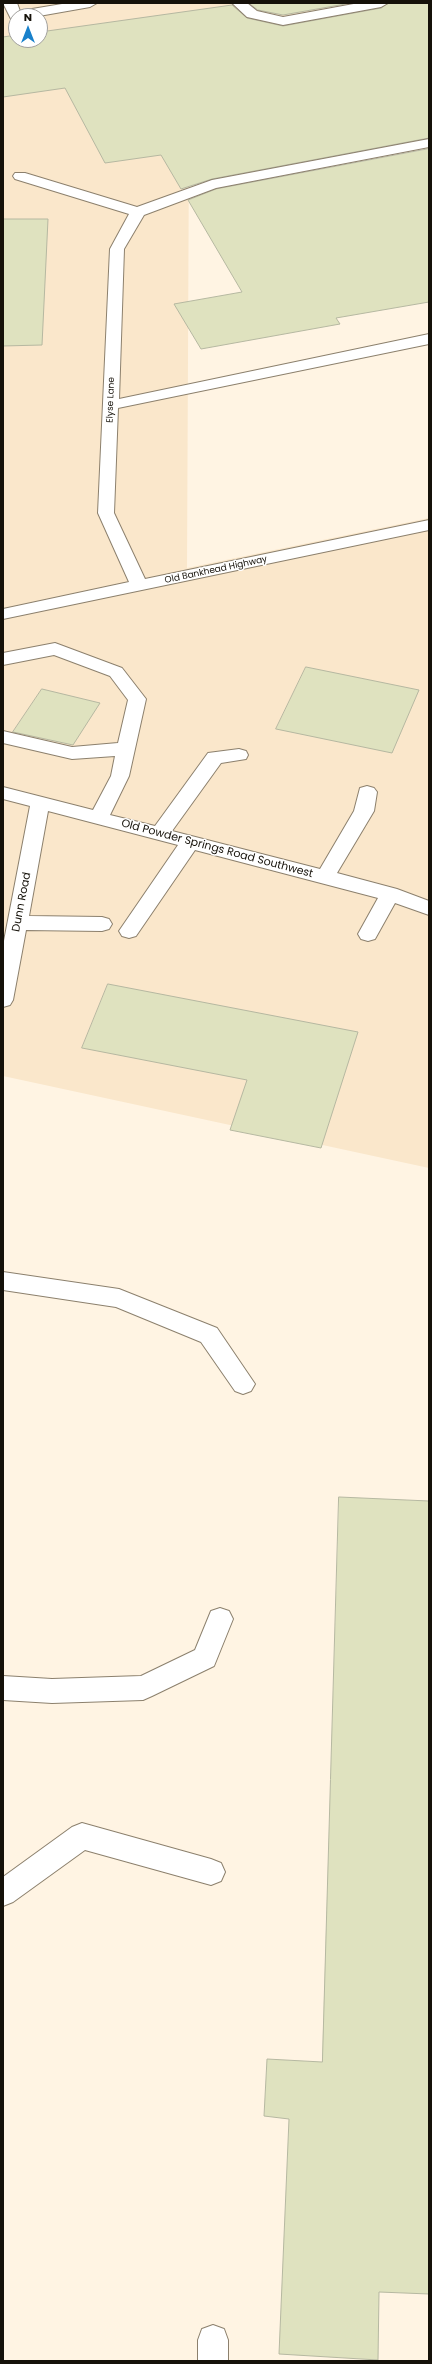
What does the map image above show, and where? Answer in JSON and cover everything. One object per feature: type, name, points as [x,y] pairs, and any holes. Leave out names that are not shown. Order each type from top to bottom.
[{"type":"street","points":[[10,3],[16,16],[90,3]]},
{"type":"street","points":[[239,3],[252,14],[283,22],[381,3]]},
{"type":"street","points":[[20,176],[138,212],[212,184],[429,143]]},
{"type":"street","name":"Elyse Lane","points":[[138,212],[117,249],[106,513],[140,586]]},
{"type":"street","points":[[110,404],[429,339]]},
{"type":"street","name":"Old Bankhead Highway","points":[[3,614],[429,525]]},
{"type":"street","points":[[3,658],[55,649],[116,672],[137,699],[120,776],[100,818]]},
{"type":"street","points":[[3,737],[72,753],[126,749]]},
{"type":"street","points":[[160,834],[215,757],[239,755]]},
{"type":"street","points":[[325,877],[364,811],[367,792]]},
{"type":"street","name":"Old Powder Springs Road Southwest","points":[[3,793],[390,894],[426,902]]},
{"type":"street","name":"Dunn Road","points":[[3,1000],[40,803]]},
{"type":"street","points":[[129,931],[190,842]]},
{"type":"street","points":[[368,934],[390,894]]},
{"type":"street","points":[[18,923],[102,924]]},
{"type":"street","points":[[3,1281],[120,1298],[210,1335],[243,1384]]},
{"type":"street","points":[[3,1688],[52,1691],[143,1688],[205,1658],[220,1619]]},
{"type":"street","points":[[3,1893],[82,1836],[211,1872]]},
{"type":"shaded area","points":[[3,3],[429,3],[189,141],[187,568],[429,518],[429,1168],[3,1076]]},
{"type":"building","points":[[249,3],[351,3],[283,15],[258,10]]},
{"type":"building","points":[[389,3],[429,3],[429,138],[212,179],[181,189],[161,155],[105,163],[65,88],[3,97],[3,37],[8,36],[8,48],[48,48],[48,31],[232,5],[247,18],[283,26],[381,8]]},
{"type":"building","points":[[429,149],[429,302],[336,318],[340,324],[201,349],[174,304],[242,292],[188,200],[216,189]]},
{"type":"building","points":[[3,219],[48,219],[42,345],[3,346]]},
{"type":"building","points":[[306,667],[419,690],[392,753],[276,729]]},
{"type":"building","points":[[42,689],[100,703],[73,745],[13,732]]},
{"type":"building","points":[[108,984],[358,1032],[321,1148],[230,1130],[247,1080],[82,1048]]},
{"type":"building","points":[[339,1497],[429,1501],[429,2294],[379,2292],[378,2360],[279,2354],[289,2119],[264,2116],[267,2059],[322,2062]]}]
